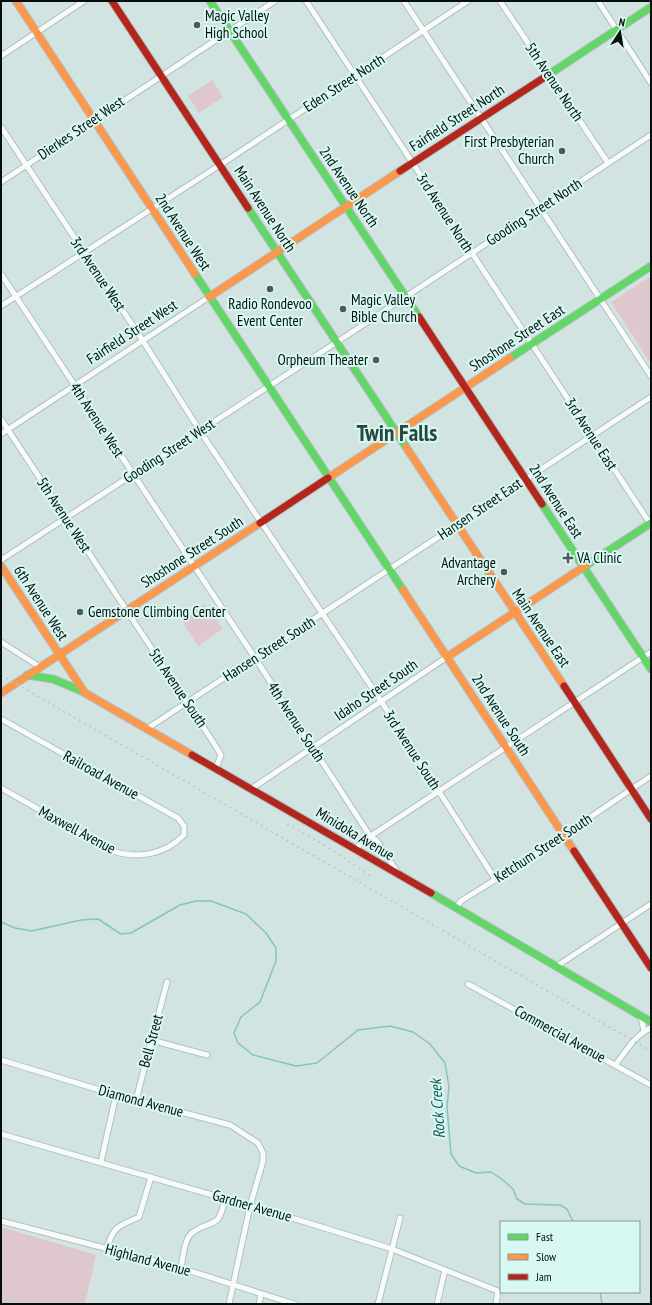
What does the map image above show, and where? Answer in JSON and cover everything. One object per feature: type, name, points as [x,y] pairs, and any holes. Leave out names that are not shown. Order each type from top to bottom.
[{"type":"main road","name":"2nd Avenue West","points":[[16,1],[209,297],[270,386],[328,478]]},
{"type":"main road","name":"Main Avenue North","points":[[112,1],[397,432]]},
{"type":"main road","name":"2nd Avenue North","points":[[210,1],[465,387]]},
{"type":"main road","name":"Fairfield Street North","points":[[278,252],[651,7]]},
{"type":"main road","name":"Fairfield Street West","points":[[209,297],[278,252]]},
{"type":"main road","name":"Shoshone Street East","points":[[397,432],[651,266]]},
{"type":"main road","name":"2nd Avenue East","points":[[465,387],[651,669]]},
{"type":"main road","name":"Shoshone Street South","points":[[1,693],[397,432]]},
{"type":"main road","name":"Main Avenue East","points":[[397,432],[651,819]]},
{"type":"main road","name":"2nd Avenue South","points":[[328,478],[390,569],[651,968]]},
{"type":"main road","name":"Idaho Street South","points":[[447,657],[651,524]]},
{"type":"main road","name":"6th Avenue West","points":[[1,566],[59,655]]},
{"type":"main road","name":"Minidoka Avenue","points":[[59,655],[85,693],[148,728],[651,1022]]},
{"type":"main road","points":[[27,675],[53,679],[85,693]]},
{"type":"street","points":[[1,56],[84,1]]},
{"type":"street","name":"Dierkes Street West","points":[[1,182],[275,1]]},
{"type":"street","name":"3rd Avenue North","points":[[306,1],[531,344]]},
{"type":"street","points":[[404,1],[651,376]]},
{"type":"street","name":"Eden Street North","points":[[1,306],[289,120],[468,1]]},
{"type":"street","name":"5th Avenue North","points":[[500,1],[608,163]]},
{"type":"street","points":[[598,1],[651,83]]},
{"type":"street","name":"3rd Avenue West","points":[[1,127],[261,522]]},
{"type":"street","name":"Gooding Street North","points":[[337,342],[651,135]]},
{"type":"street","name":"4th Avenue West","points":[[1,274],[134,474],[193,566]]},
{"type":"street","name":"Fairfield Street West","points":[[1,434],[209,297]]},
{"type":"street","name":"Gooding Street West","points":[[1,560],[337,342]]},
{"type":"street","name":"3rd Avenue East","points":[[531,344],[651,524]]},
{"type":"street","name":"Hansen Street East","points":[[390,569],[651,397]]},
{"type":"street","name":"5th Avenue West","points":[[1,419],[126,610]]},
{"type":"street","name":"3rd Avenue South","points":[[261,522],[381,701],[495,879]]},
{"type":"street","name":"4th Avenue South","points":[[193,566],[255,658],[370,836],[377,841],[400,876]]},
{"type":"street","name":"Hansen Street South","points":[[148,728],[390,569]]},
{"type":"street","name":"5th Avenue South","points":[[126,610],[221,755],[216,768]]},
{"type":"street","points":[[1,642],[40,667]]},
{"type":"street","points":[[355,850],[370,836],[651,652]]},
{"type":"street","name":"Idaho Street South","points":[[251,789],[447,657]]},
{"type":"street","name":"Railroad Avenue","points":[[1,719],[178,818],[184,826],[184,835],[178,841]]},
{"type":"street","name":"Ketchum Street South","points":[[456,908],[461,901],[564,835],[651,776]]},
{"type":"street","name":"Maxwell Avenue","points":[[1,788],[112,850],[124,854],[149,854],[174,845],[178,841]]},
{"type":"street","points":[[557,966],[651,904]]},
{"type":"street","name":"Bell Street","points":[[136,1100],[167,982]]},
{"type":"street","name":"Commercial Avenue","points":[[468,984],[616,1064],[651,1085]]},
{"type":"street","points":[[640,1016],[644,1031]]},
{"type":"street","points":[[616,1064],[633,1041],[644,1031],[651,1028]]},
{"type":"street","points":[[151,1040],[207,1055]]},
{"type":"street","name":"Diamond Avenue","points":[[1,1060],[116,1095],[230,1125],[258,1143],[263,1153],[263,1161],[250,1206]]},
{"type":"street","points":[[101,1162],[116,1095]]},
{"type":"street","name":"Gardner Avenue","points":[[1,1134],[225,1198],[392,1249],[498,1291],[496,1304]]},
{"type":"street","points":[[106,1250],[112,1233],[116,1228],[140,1217],[151,1177]]},
{"type":"street","points":[[180,1268],[189,1236],[192,1232],[217,1221],[222,1213],[225,1198]]},
{"type":"street","points":[[229,1304],[250,1206]]},
{"type":"street","points":[[378,1304],[400,1218]]},
{"type":"street","name":"Highland Avenue","points":[[1,1221],[106,1250],[180,1268],[294,1304]]},
{"type":"street","points":[[437,1304],[445,1270]]},
{"type":"street","points":[[259,1304],[261,1294]]},
{"type":"shaded area","points":[[212,80],[223,97],[199,113],[188,96]]},
{"type":"shaded area","points":[[651,276],[651,364],[611,302]]},
{"type":"shaded area","points":[[205,604],[223,629],[198,646],[182,621]]},
{"type":"shaded area","points":[[1,1227],[96,1255],[85,1304],[1,1304]]},
{"type":"waterway","name":"Rock Creek","points":[[1,922],[15,928],[32,931],[81,920],[98,919],[121,934],[131,933],[180,905],[196,901],[211,901],[246,914],[266,933],[276,948],[276,961],[260,1002],[241,1017],[234,1033],[238,1043],[253,1055],[296,1066],[317,1063],[358,1030],[390,1026],[413,1032],[430,1044],[445,1063],[449,1087],[447,1107],[451,1154],[459,1166],[476,1173],[491,1172],[513,1189],[517,1199],[525,1204],[560,1205],[567,1209],[573,1221]]},
{"type":"waterway","name":"Rock Creek","points":[[600,1293],[602,1304]]},
{"type":"railway","points":[[1,675],[651,1051]]},
{"type":"railway","points":[[287,824],[323,844],[370,876]]},
{"type":"traffic: fast","points":[[210,1],[419,317]]},
{"type":"traffic: fast","points":[[545,77],[651,7]]},
{"type":"traffic: fast","points":[[248,208],[406,447]]},
{"type":"traffic: fast","points":[[510,358],[651,266]]},
{"type":"traffic: fast","points":[[195,274],[403,590]]},
{"type":"traffic: fast","points":[[542,504],[651,669]]},
{"type":"traffic: fast","points":[[585,566],[651,523]]},
{"type":"traffic: fast","points":[[27,675],[53,679],[84,692]]},
{"type":"traffic: fast","points":[[431,893],[651,1022]]},
{"type":"traffic: slow","points":[[16,1],[195,274]]},
{"type":"traffic: slow","points":[[209,297],[400,171]]},
{"type":"traffic: slow","points":[[328,478],[510,358]]},
{"type":"traffic: slow","points":[[406,447],[564,686]]},
{"type":"traffic: slow","points":[[1,693],[260,523]]},
{"type":"traffic: slow","points":[[1,566],[85,693],[192,755]]},
{"type":"traffic: slow","points":[[447,657],[585,566]]},
{"type":"traffic: slow","points":[[403,590],[574,851]]},
{"type":"traffic: jam","points":[[112,1],[248,208]]},
{"type":"traffic: jam","points":[[400,171],[545,77]]},
{"type":"traffic: jam","points":[[419,317],[542,504]]},
{"type":"traffic: jam","points":[[260,523],[328,478]]},
{"type":"traffic: jam","points":[[564,686],[651,819]]},
{"type":"traffic: jam","points":[[192,755],[431,893]]},
{"type":"traffic: jam","points":[[574,851],[651,968]]},
{"type":"place","name":"Magic Valley High School","points":[[197,25]]},
{"type":"place","name":"First Presbyterian Church","points":[[562,151]]},
{"type":"place","name":"Radio Rondevoo Event Center","points":[[270,289]]},
{"type":"place","name":"Magic Valley Bible Church","points":[[343,309]]},
{"type":"place","name":"Orpheum Theater","points":[[376,360]]},
{"type":"place","name":"VA Clinic","points":[[568,558]]},
{"type":"place","name":"Advantage Archery","points":[[504,572]]},
{"type":"place","name":"Gemstone Climbing Center","points":[[80,612]]},
{"type":"district","name":"Twin Falls","points":[[397,433]]}]
